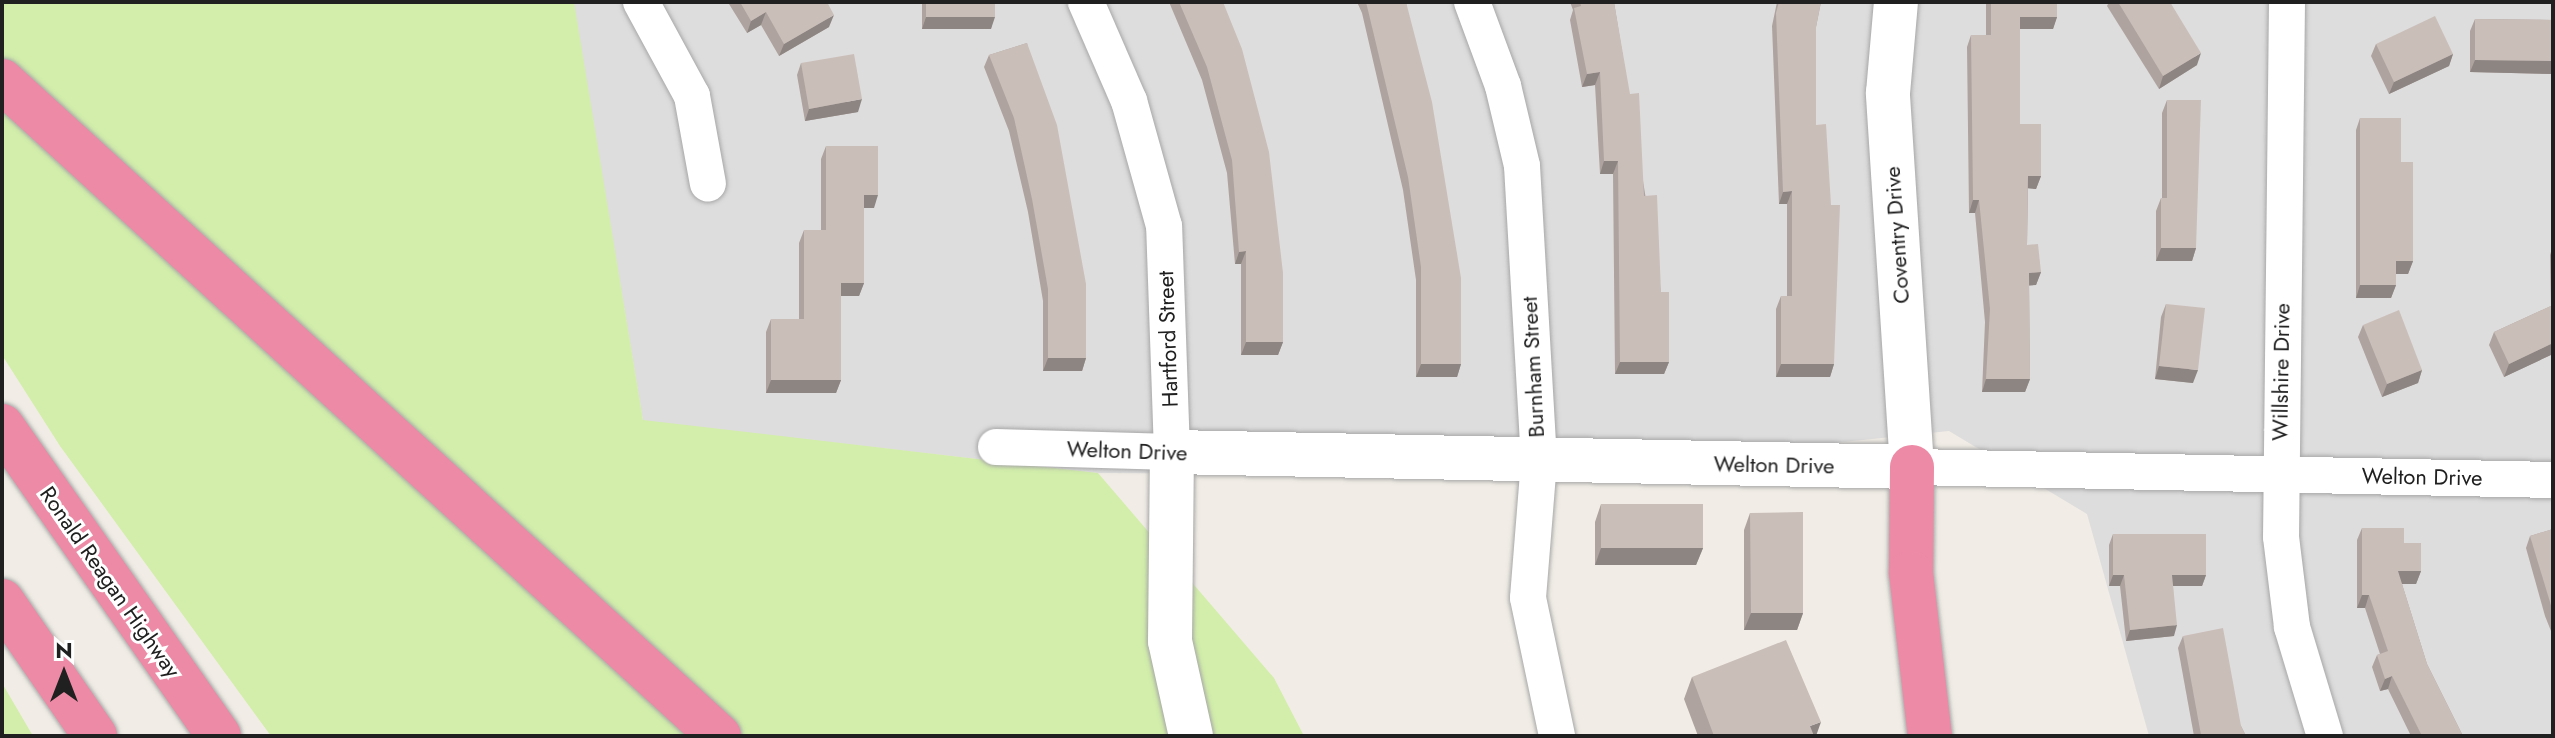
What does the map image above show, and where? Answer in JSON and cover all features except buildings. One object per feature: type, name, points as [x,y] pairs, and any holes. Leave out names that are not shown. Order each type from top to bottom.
[{"type":"highway","points":[[2,81],[719,736]]},
{"type":"highway","name":"Ronald Reagan Highway","points":[[2,426],[219,736]]},
{"type":"highway","points":[[1912,467],[1911,573],[1930,736]]},
{"type":"highway","points":[[2,601],[95,736]]},
{"type":"street","points":[[641,2],[692,96],[708,184]]},
{"type":"street","name":"Hartford Street","points":[[1086,2],[1129,101],[1164,226],[1172,452],[1170,641],[1191,736]]},
{"type":"street","name":"Burnham Street","points":[[1472,2],[1503,86],[1522,166],[1539,461],[1528,598],[1557,736]]},
{"type":"street","name":"Coventry Drive","points":[[1896,2],[1888,93],[1912,467]]},
{"type":"street","name":"Willshire Drive","points":[[2287,2],[2280,475],[2292,627],[2325,736]]},
{"type":"street","name":"Welton Drive","points":[[996,447],[1539,461],[2553,480]]},
{"type":"shaded area","points":[[573,2],[2553,2],[2553,736],[2149,736],[2087,514],[1949,431],[1526,475],[1098,473],[643,421]]},
{"type":"green space","points":[[2,2],[574,2],[643,420],[1098,473],[1274,678],[1304,736],[271,736],[60,446],[2,355]]},
{"type":"green space","points":[[2,683],[33,736],[2,736]]}]
